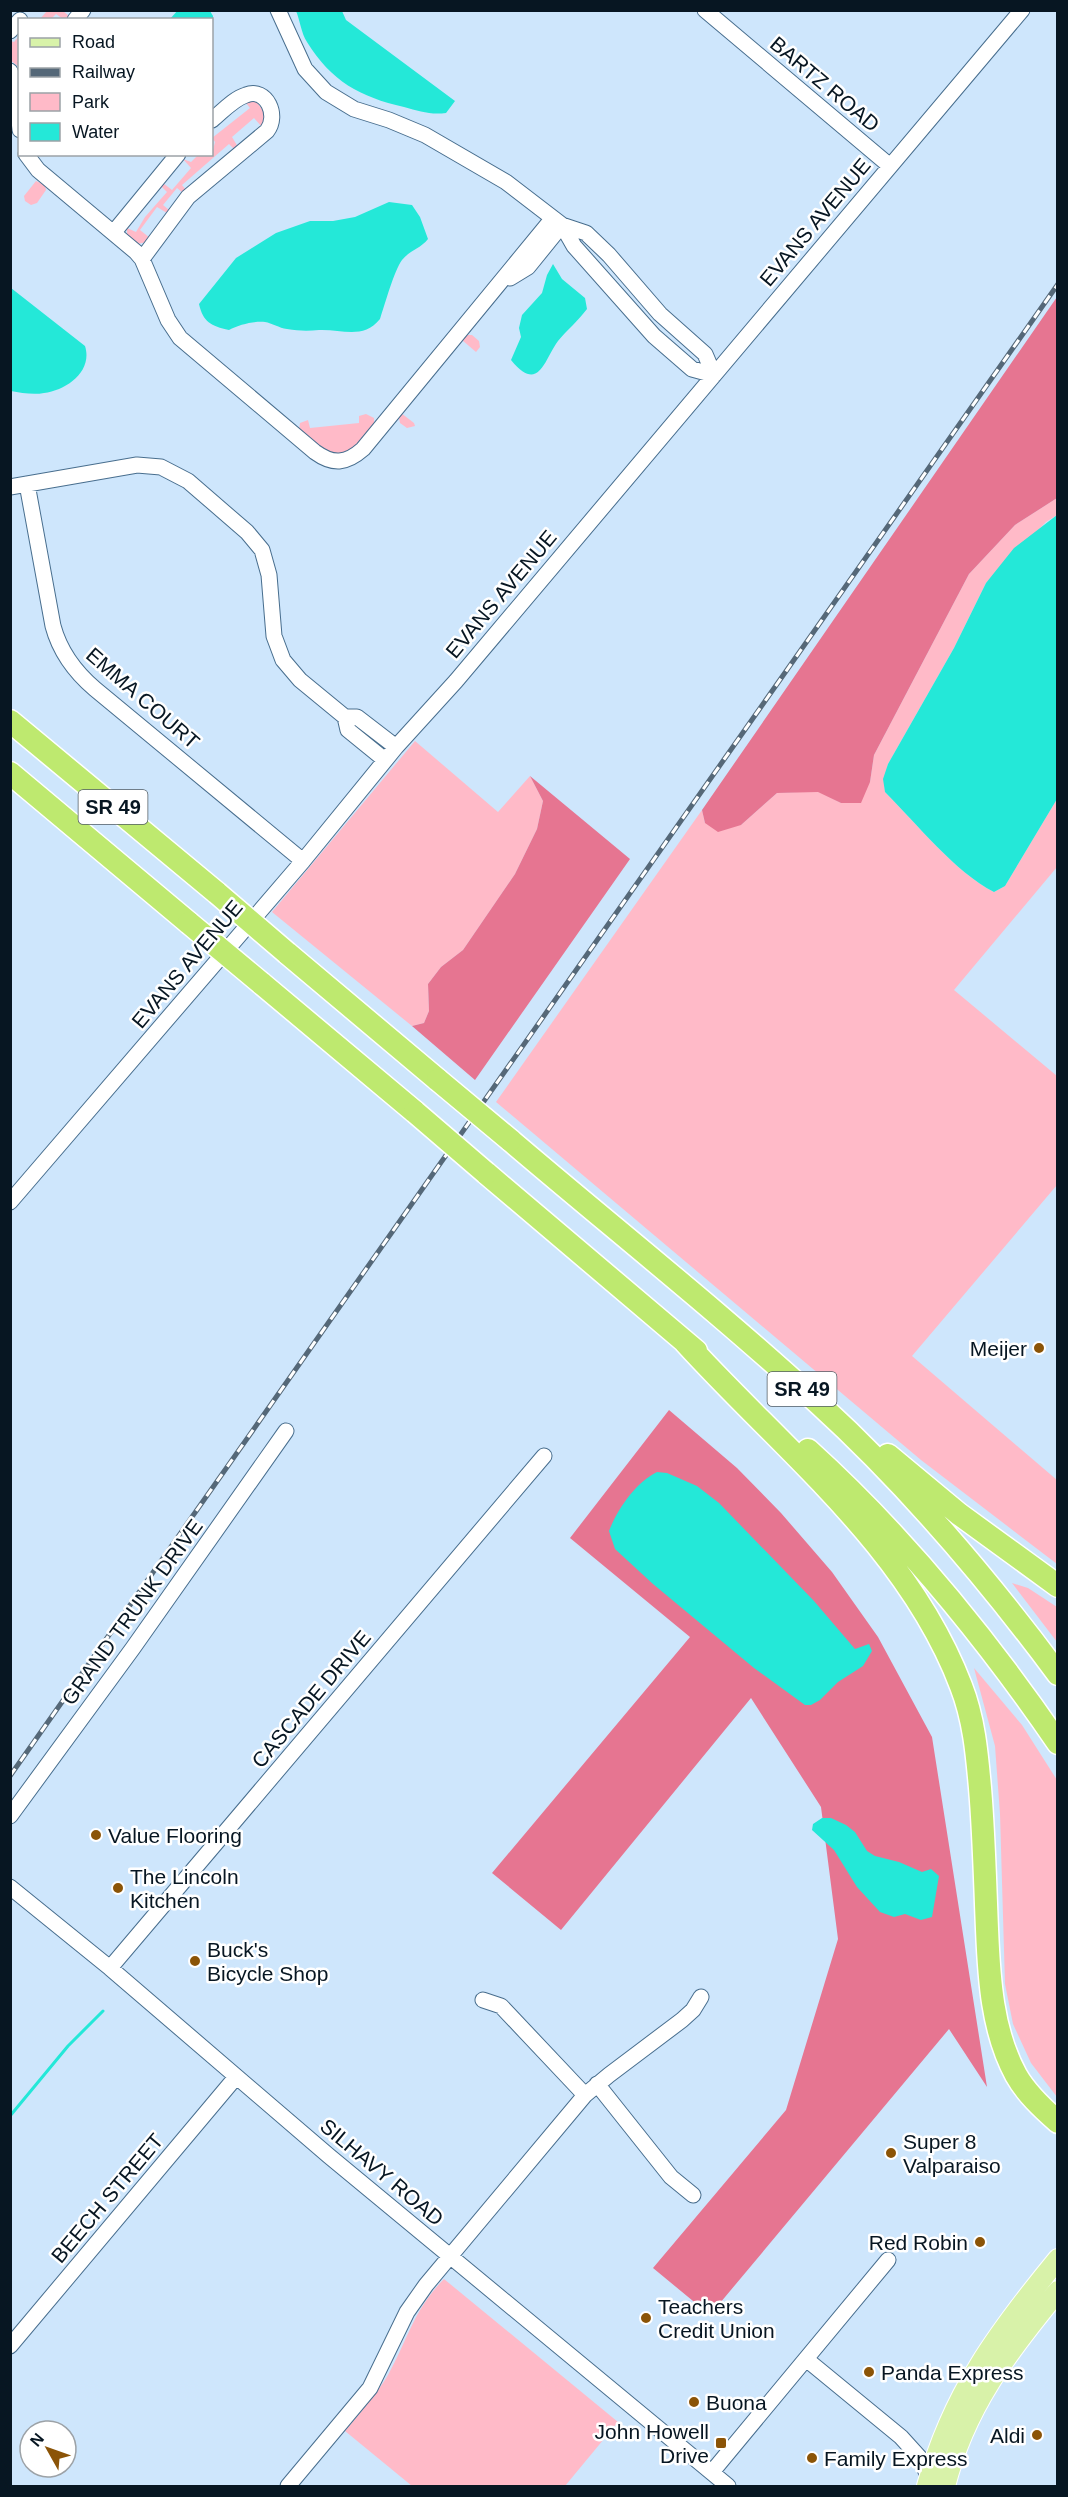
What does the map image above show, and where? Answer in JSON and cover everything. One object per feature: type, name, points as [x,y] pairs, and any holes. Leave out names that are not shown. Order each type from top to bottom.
[{"type":"highway","name":"SR 49","points":[[10,721],[510,1140],[818,1403],[944,1533],[1003,1603],[1058,1674]]},
{"type":"highway","name":"SR 49","points":[[10,773],[415,1112],[750,1397],[867,1508],[926,1572],[989,1649],[1058,1743]]},
{"type":"highway","points":[[685,1342],[861,1527],[916,1595],[941,1639],[962,1688],[973,1726],[983,1827],[988,1955],[996,2016],[1003,2045],[1017,2076],[1036,2102],[1058,2122]]},
{"type":"highway","points":[[818,1403],[868,1438],[969,1522],[1058,1586]]},
{"type":"main road","points":[[934,2484],[948,2424],[973,2373],[1010,2319],[1058,2259]]},
{"type":"main road","points":[[934,2484],[982,2392],[1006,2356],[1058,2290]]},
{"type":"street","points":[[278,10],[305,69],[326,92],[354,109],[402,125],[450,148],[506,182],[557,222],[574,246],[654,336],[692,369],[714,375]]},
{"type":"street","name":"BARTZ ROAD","points":[[705,10],[890,166]]},
{"type":"street","name":"EVANS AVENUE","points":[[10,1202],[303,861],[396,747],[456,681],[1022,10]]},
{"type":"street","points":[[15,74],[18,108]]},
{"type":"street","points":[[142,259],[188,197],[267,131],[273,121],[273,116],[265,100],[258,95],[251,94],[242,96],[213,119]]},
{"type":"street","points":[[28,156],[38,170],[114,232],[142,259],[168,320],[180,338],[315,452],[333,462],[344,462],[363,449],[500,285],[528,267],[557,222]]},
{"type":"street","points":[[114,232],[176,156]]},
{"type":"street","points":[[10,487],[137,465],[161,467],[188,481],[255,540],[266,561],[270,575],[277,650],[290,670],[345,717],[348,730],[385,760]]},
{"type":"street","name":"EMMA COURT","points":[[27,484],[53,627],[59,645],[69,662],[95,689],[303,861]]},
{"type":"street","points":[[345,717],[357,717],[396,747]]},
{"type":"street","name":"GRAND TRUNK DRIVE","points":[[10,1816],[133,1648],[286,1431]]},
{"type":"street","name":"CASCADE DRIVE","points":[[110,1968],[544,1456]]},
{"type":"street","name":"SILHAVY ROAD","points":[[10,1887],[110,1968],[450,2256],[728,2487]]},
{"type":"street","points":[[288,2487],[370,2388],[411,2305],[585,2095],[682,2020],[693,2010],[701,1997]]},
{"type":"street","points":[[483,2000],[501,2006],[585,2095]]},
{"type":"street","name":"BEECH STREET","points":[[10,2346],[124,2214],[237,2077]]},
{"type":"street","points":[[597,2084],[671,2177],[693,2195]]},
{"type":"street","points":[[712,2472],[888,2259]]},
{"type":"street","points":[[806,2359],[901,2437],[920,2458],[934,2484]]},
{"type":"green space","points":[[47,11],[63,11],[69,16],[62,18],[56,14],[52,18],[41,18]]},
{"type":"green space","points":[[18,37],[18,66],[10,60],[11,41],[14,42]]},
{"type":"green space","points":[[255,100],[266,114],[262,127],[254,118],[232,137],[238,147],[234,149],[229,144],[182,185],[186,190],[183,193],[177,188],[163,205],[169,210],[167,213],[157,207],[140,230],[150,238],[147,242],[137,244],[127,236],[127,228],[136,232],[145,217],[167,192],[161,186],[163,183],[172,190],[191,168],[183,159],[191,162],[197,156],[213,156],[215,142],[213,137],[250,108],[246,103]]},
{"type":"green space","points":[[36,181],[45,185],[46,190],[37,203],[31,205],[25,201],[24,196]]},
{"type":"green space","points":[[466,335],[472,335],[479,341],[480,347],[476,352],[462,340]]},
{"type":"green space","points":[[401,413],[415,426],[407,428],[400,423]]},
{"type":"green space","points":[[366,414],[374,418],[374,425],[357,446],[340,454],[331,455],[299,430],[300,423],[308,420],[310,428],[359,423],[359,416]]},
{"type":"green space","points":[[1057,498],[1057,515],[1046,522],[986,583],[954,648],[888,764],[884,779],[885,792],[937,846],[965,872],[994,892],[1005,886],[1057,799],[1057,867],[954,990],[1057,1076],[1057,1185],[912,1356],[1057,1480],[1057,1564],[921,1460],[496,1102],[702,810],[705,823],[741,825],[777,793],[818,791],[841,803],[870,782],[874,755],[969,574],[1015,525]]},
{"type":"green space","points":[[415,741],[498,812],[530,776],[543,801],[537,829],[515,874],[463,950],[441,967],[428,984],[429,1011],[424,1023],[412,1026],[272,912]]},
{"type":"green space","points":[[1012,1583],[1028,1588],[1057,1607],[1057,1642]]},
{"type":"green space","points":[[974,1668],[1022,1725],[1057,1780],[1057,2097],[1031,2063],[1013,2024],[1005,1984],[1000,1814],[995,1746]]},
{"type":"green space","points":[[444,2279],[618,2422],[565,2486],[412,2486],[345,2431],[383,2382],[418,2313]]},
{"type":"shaded area","points":[[1057,297],[1057,498],[1015,525],[969,574],[874,755],[870,782],[861,803],[841,803],[818,792],[777,793],[741,825],[718,832],[705,823],[702,810]]},
{"type":"shaded area","points":[[530,776],[630,859],[475,1080],[412,1026],[424,1023],[429,1011],[428,984],[441,967],[463,950],[515,874],[537,829],[543,801]]},
{"type":"shaded area","points":[[669,1410],[737,1468],[781,1513],[832,1572],[878,1637],[932,1737],[987,2087],[949,2029],[710,2315],[653,2268],[786,2110],[838,1939],[821,1807],[751,1698],[561,1930],[492,1873],[690,1637],[570,1538]]},
{"type":"water","points":[[178,10],[210,11],[213,16],[213,18],[171,18]]},
{"type":"water","points":[[296,11],[342,11],[346,20],[455,101],[446,113],[430,113],[388,103],[360,92],[337,77],[316,56],[305,38]]},
{"type":"water","points":[[389,202],[412,205],[420,217],[428,239],[402,260],[380,319],[367,329],[352,332],[303,331],[260,322],[237,326],[229,330],[213,325],[203,315],[199,304],[236,258],[276,233],[310,221],[333,221],[355,217]]},
{"type":"water","points":[[553,264],[562,279],[585,298],[587,309],[558,341],[540,370],[534,374],[528,374],[520,370],[511,360],[521,337],[519,328],[522,315],[542,293]]},
{"type":"water","points":[[11,288],[85,346],[86,355],[82,371],[61,388],[40,394],[11,391]]},
{"type":"water","points":[[1057,515],[1057,799],[1005,886],[994,892],[965,872],[937,846],[885,792],[883,779],[888,764],[954,648],[986,583],[1014,548]]},
{"type":"water","points":[[657,1472],[667,1473],[697,1486],[719,1503],[814,1601],[855,1649],[869,1644],[872,1651],[863,1666],[838,1682],[820,1700],[811,1705],[805,1705],[754,1668],[653,1584],[615,1549],[609,1531],[617,1514],[642,1482]]},
{"type":"water","points":[[822,1818],[831,1818],[846,1825],[855,1832],[867,1851],[875,1856],[899,1862],[922,1872],[931,1869],[939,1876],[932,1917],[921,1920],[905,1914],[894,1917],[880,1912],[857,1887],[834,1850],[812,1830],[813,1824]]},
{"type":"waterway","points":[[10,2116],[68,2046],[103,2011]]},
{"type":"railway","points":[[10,1776],[1058,284]]},
{"type":"place","name":"Meijer","points":[[1039,1348]]},
{"type":"place","name":"Value Flooring","points":[[96,1835]]},
{"type":"place","name":"The Lincoln Kitchen","points":[[118,1888]]},
{"type":"place","name":"Buck's Bicycle Shop","points":[[195,1961]]},
{"type":"place","name":"Super 8 Valparaiso","points":[[891,2153]]},
{"type":"place","name":"Red Robin","points":[[980,2242]]},
{"type":"place","name":"Teachers Credit Union","points":[[646,2318]]},
{"type":"place","name":"Panda Express","points":[[869,2372]]},
{"type":"place","name":"Buona","points":[[694,2402]]},
{"type":"place","name":"Aldi","points":[[1037,2435]]},
{"type":"place","name":"John Howell Drive","points":[[721,2443]]},
{"type":"place","name":"Family Express","points":[[812,2458]]}]
